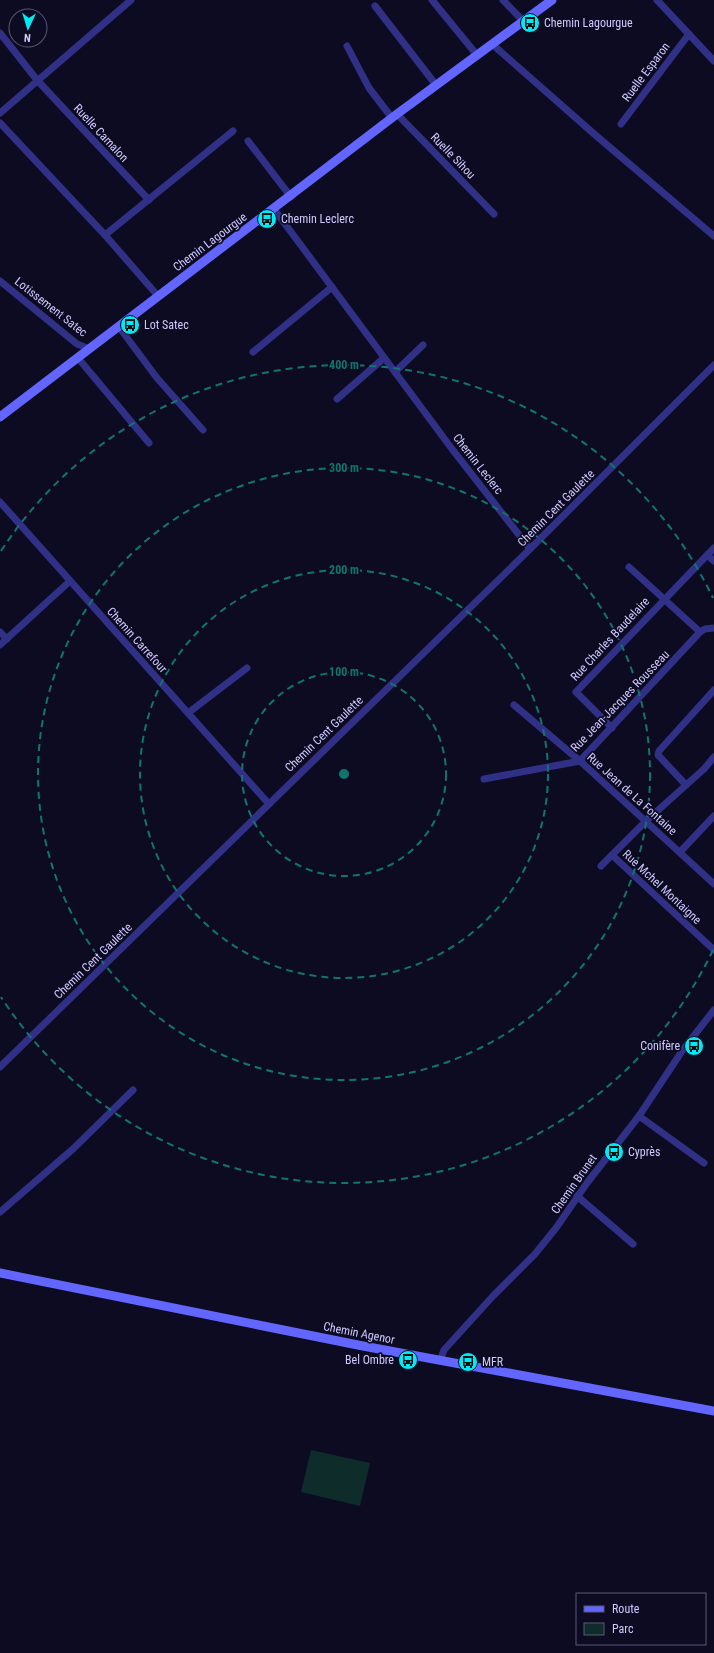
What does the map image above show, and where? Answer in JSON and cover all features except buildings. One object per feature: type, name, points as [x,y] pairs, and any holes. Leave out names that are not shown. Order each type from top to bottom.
[{"type":"main road","name":"Chemin Lagourgue","points":[[0,417],[158,296],[291,197],[436,85],[552,0]]},
{"type":"main road","name":"Chemin Agenor","points":[[0,1273],[440,1361],[714,1411]]},
{"type":"street","points":[[0,113],[131,0]]},
{"type":"street","points":[[432,0],[477,55]]},
{"type":"street","points":[[503,0],[523,21]]},
{"type":"street","points":[[657,0],[714,61]]},
{"type":"street","points":[[375,6],[436,85]]},
{"type":"street","name":"Ruelle Camalon","points":[[0,33],[37,80],[148,200]]},
{"type":"street","name":"Ruelle Esparon","points":[[621,124],[690,34]]},
{"type":"street","points":[[492,44],[593,133],[714,236]]},
{"type":"street","points":[[347,46],[368,88],[395,116]]},
{"type":"street","name":"Ruelle Sihou","points":[[395,116],[494,214]]},
{"type":"street","points":[[0,123],[105,235],[158,296]]},
{"type":"street","points":[[105,235],[233,131]]},
{"type":"street","points":[[248,141],[291,197]]},
{"type":"street","name":"Chemin Leclerc","points":[[274,209],[384,358],[530,549]]},
{"type":"street","name":"Lotissement Satec","points":[[0,281],[77,344],[90,349]]},
{"type":"street","points":[[253,352],[332,287]]},
{"type":"street","points":[[119,327],[157,378],[203,430]]},
{"type":"street","points":[[395,372],[423,345]]},
{"type":"street","points":[[78,358],[149,443]]},
{"type":"street","points":[[337,400],[384,358]]},
{"type":"street","name":"Chemin Cent Gaulette","points":[[0,1067],[530,549],[714,365]]},
{"type":"street","name":"Chemin Carrefour","points":[[0,502],[268,804]]},
{"type":"street","name":"Rue Charles Baudelaire","points":[[612,728],[576,692],[663,598],[714,548]]},
{"type":"street","points":[[707,555],[714,562]]},
{"type":"street","name":"Rue Charles Baudelaire","points":[[629,567],[700,632]]},
{"type":"street","points":[[0,645],[70,581]]},
{"type":"street","points":[[700,632],[706,629],[714,628]]},
{"type":"street","points":[[0,632],[7,639]]},
{"type":"street","name":"Rue Jean-Jacques Rousseau","points":[[484,779],[580,761],[700,632]]},
{"type":"street","points":[[188,713],[247,668]]},
{"type":"street","points":[[686,786],[658,755],[659,751],[714,690]]},
{"type":"street","name":"Rue Jean de La Fontaine","points":[[514,705],[580,761],[714,884]]},
{"type":"street","points":[[601,866],[646,821],[686,786],[714,757]]},
{"type":"street","name":"Rue Jean de La Fontaine","points":[[680,852],[714,816]]},
{"type":"street","name":"Rue Mchel Montaigne","points":[[612,855],[714,950]]},
{"type":"street","name":"Chemin Brunet","points":[[440,1361],[444,1350],[493,1296],[535,1254],[556,1228],[577,1196],[639,1116],[682,1051],[714,1010]]},
{"type":"street","points":[[0,1212],[73,1149],[133,1090]]},
{"type":"street","points":[[639,1116],[704,1163]]},
{"type":"street","points":[[577,1196],[633,1244]]},
{"type":"green space","points":[[311,1450],[370,1463],[360,1506],[301,1492]]},
{"type":"place","name":"Chemin Lagourgue","points":[[530,23]]},
{"type":"place","name":"Chemin Leclerc","points":[[267,219]]},
{"type":"place","name":"Lot Satec","points":[[130,325]]},
{"type":"place","name":"Conifère","points":[[694,1046]]},
{"type":"place","name":"Cyprès","points":[[614,1152]]},
{"type":"place","name":"Bel Ombre","points":[[408,1360]]},
{"type":"place","name":"MFR","points":[[468,1362]]}]
